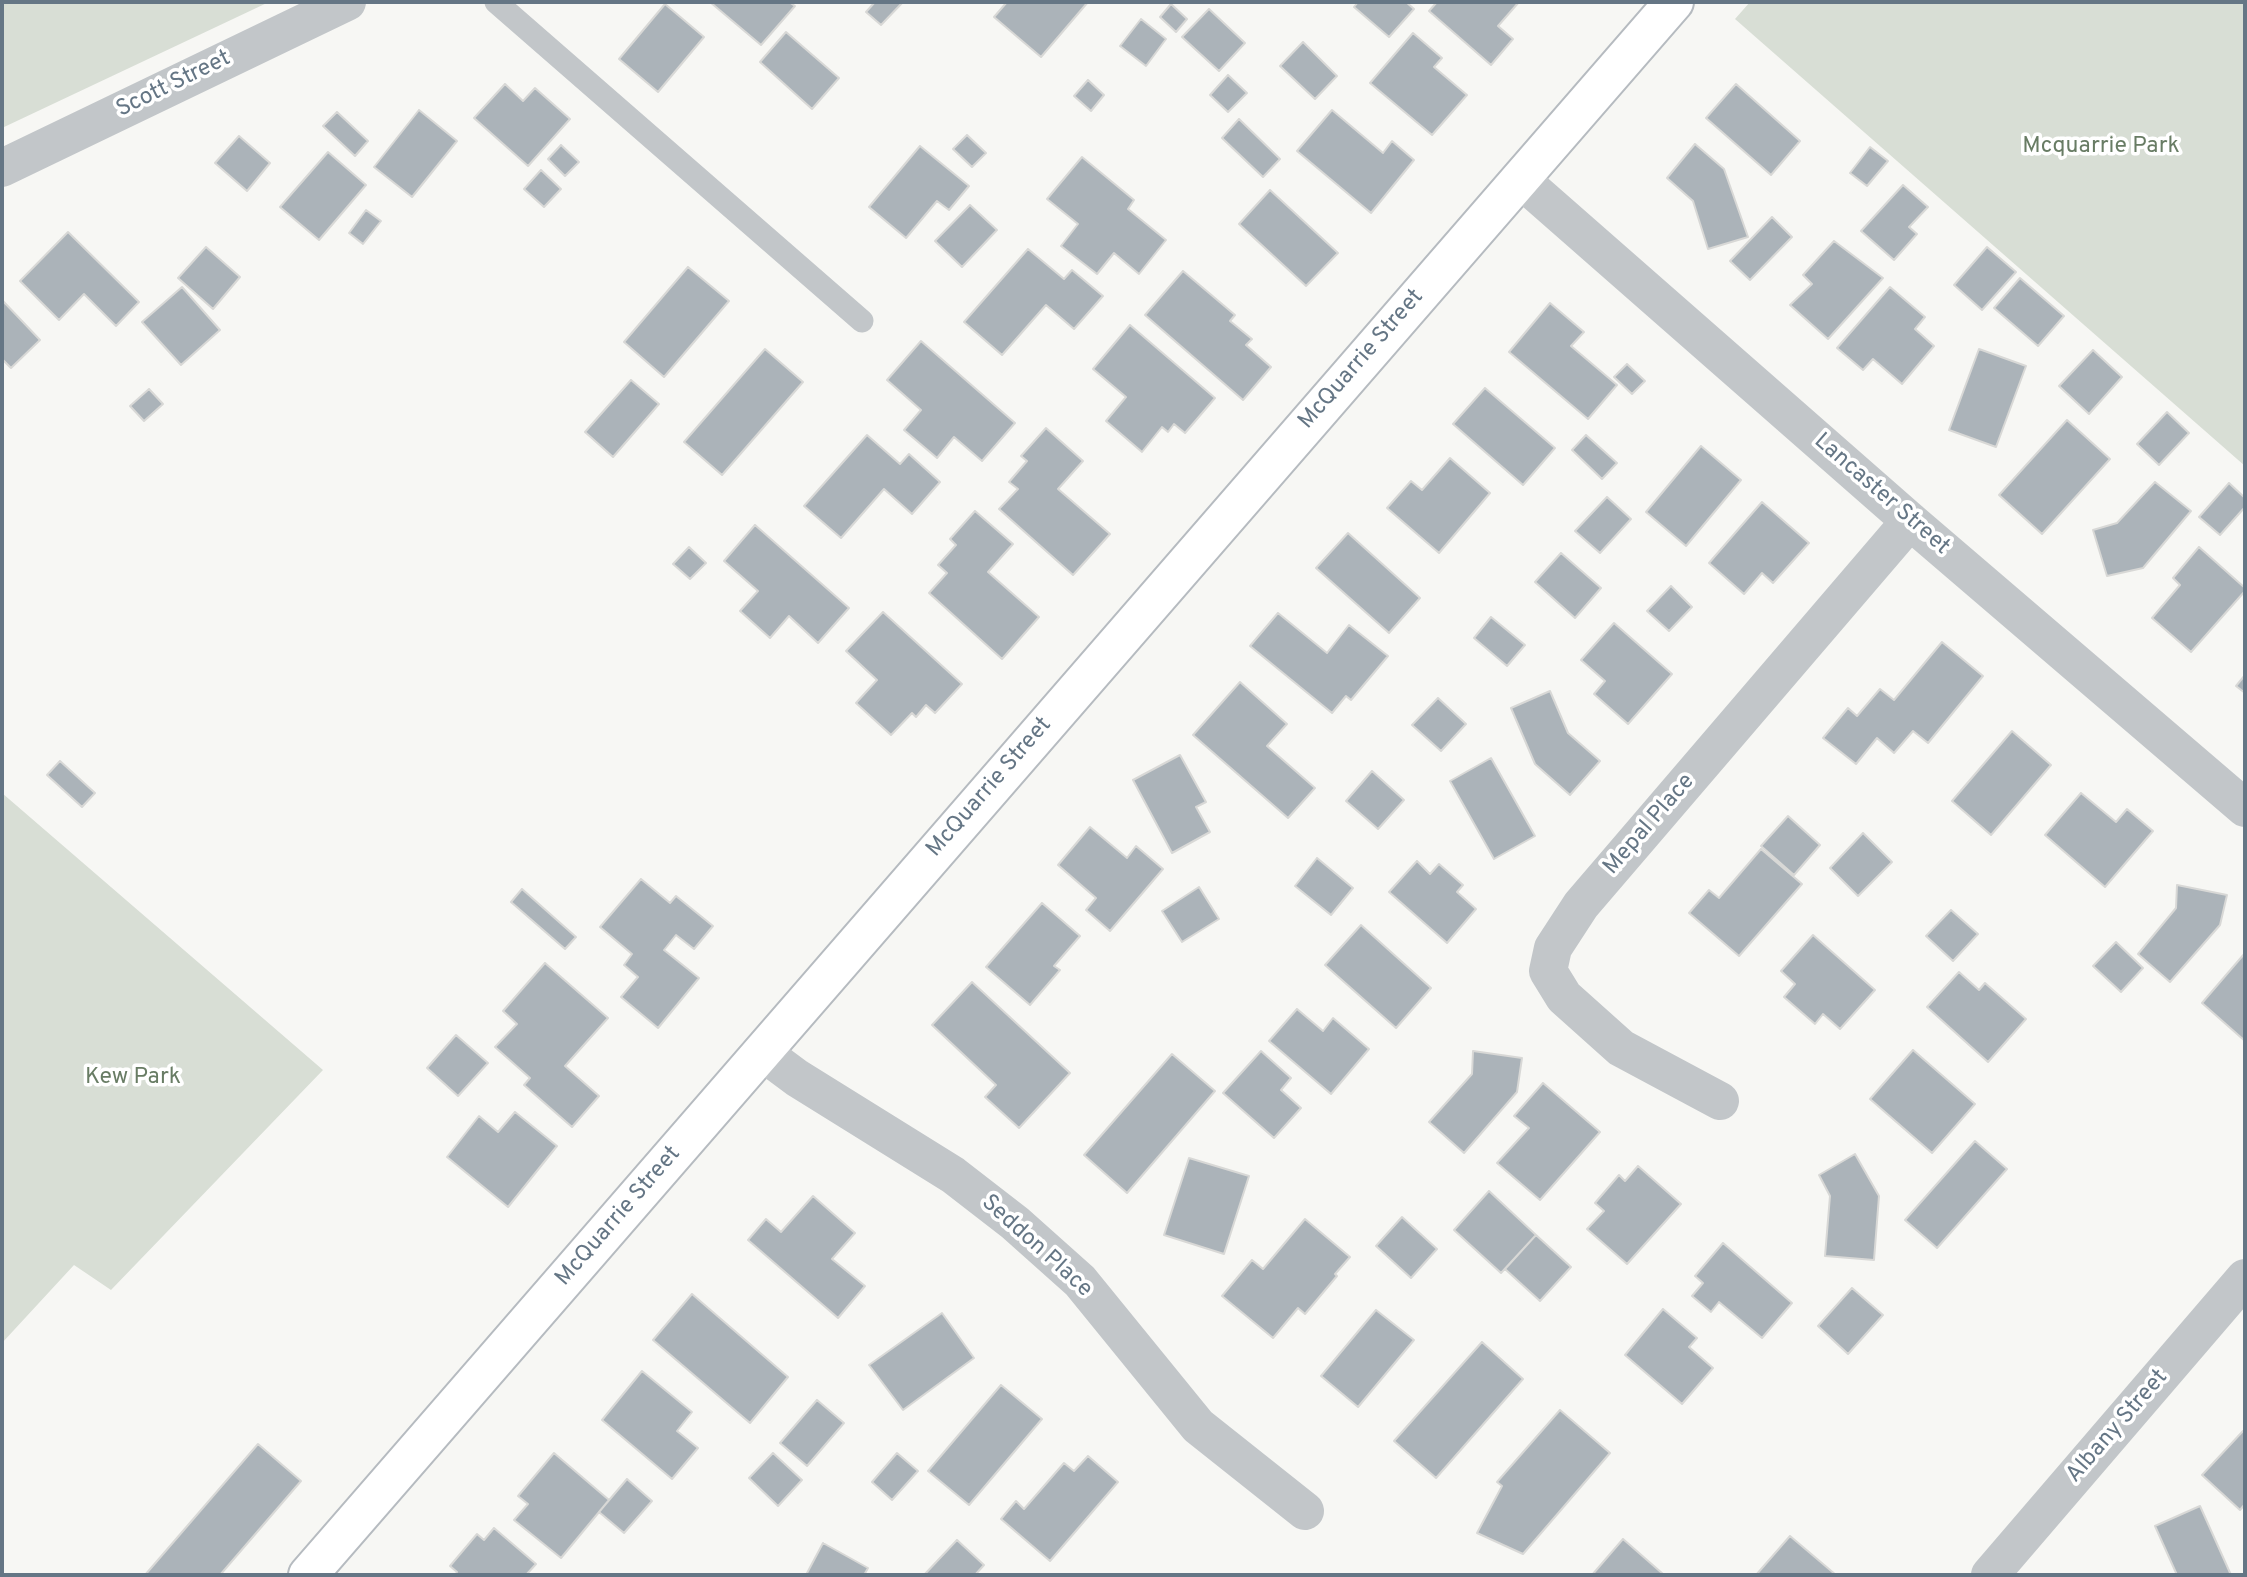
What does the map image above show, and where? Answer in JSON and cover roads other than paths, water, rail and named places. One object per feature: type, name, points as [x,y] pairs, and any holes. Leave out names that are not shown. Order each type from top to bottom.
[{"type":"main road","name":"McQuarrie Street","points":[[307,1575],[1674,2]]},
{"type":"street","name":"Scott Street","points":[[2,168],[347,2]]},
{"type":"street","name":"Lancaster Street","points":[[1520,180],[1910,521],[2245,808]]},
{"type":"street","name":"Mepal Place","points":[[1720,1101],[1620,1048],[1564,997],[1548,971],[1553,948],[1581,905],[1910,521]]},
{"type":"street","name":"Seddon Place","points":[[762,1052],[797,1078],[953,1175],[1014,1223],[1080,1281],[1198,1426],[1305,1511]]},
{"type":"street","name":"Albany Street","points":[[1990,1575],[2245,1278]]},
{"type":"lane","points":[[496,2],[862,321]]},
{"type":"park label","name":"Mcquarrie Park","points":[[2101,147]]},
{"type":"park label","name":"Kew Park","points":[[133,1078]]}]
